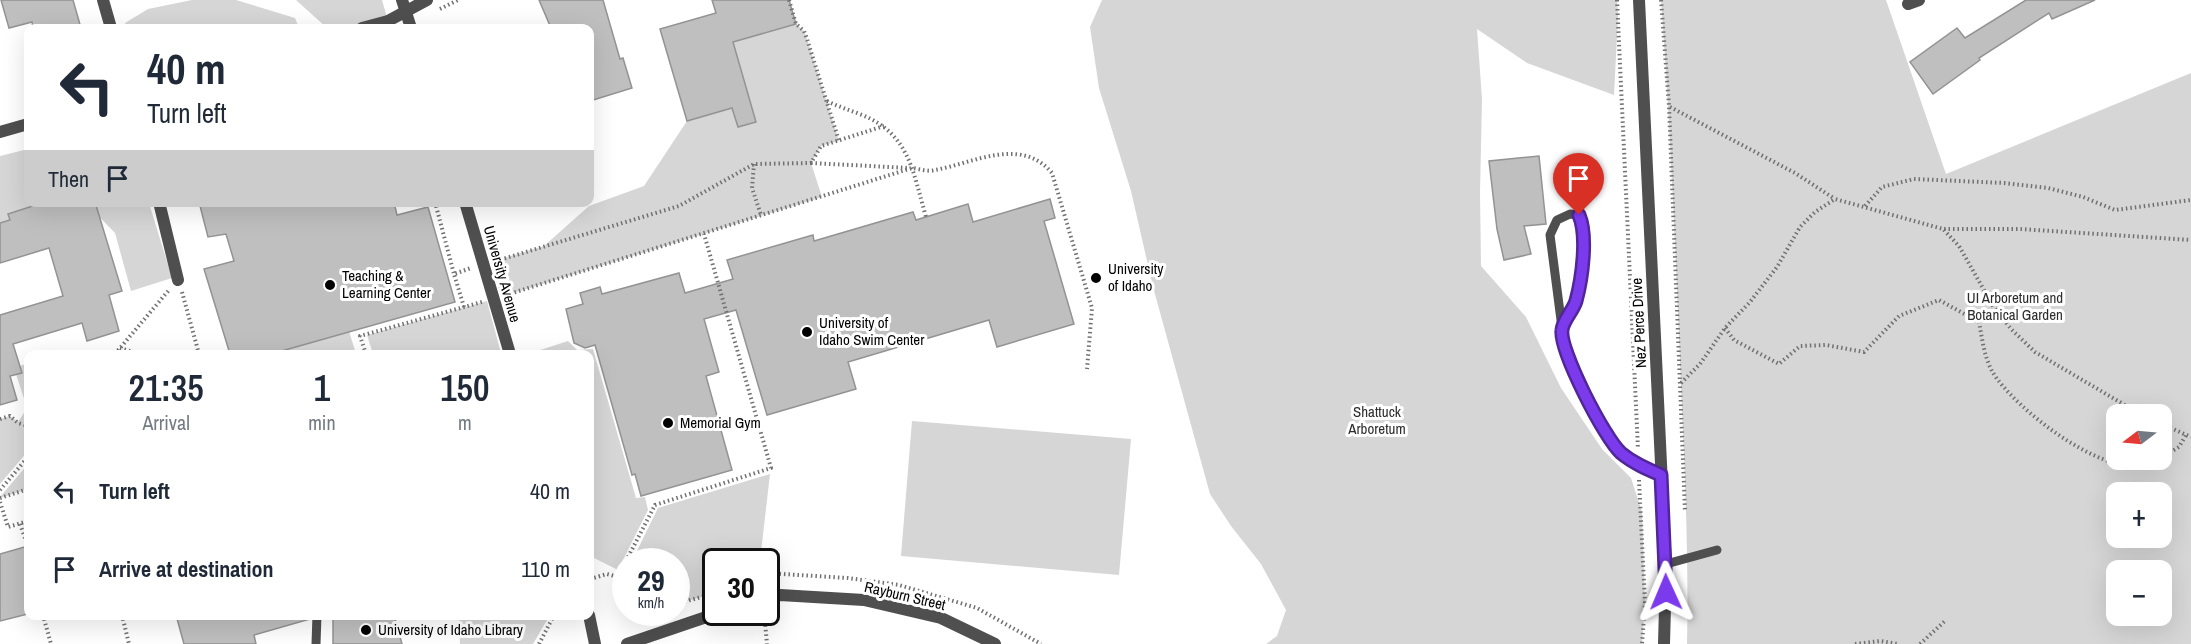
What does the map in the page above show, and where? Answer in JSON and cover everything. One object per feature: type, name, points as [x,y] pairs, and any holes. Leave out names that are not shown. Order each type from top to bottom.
[{"type":"street","points":[[103,0],[110,24]]},
{"type":"street","points":[[377,24],[388,21],[404,5],[427,0]]},
{"type":"street","name":"Nez Perce Drive","points":[[1639,0],[1666,564],[1664,644]]},
{"type":"street","points":[[404,5],[410,24]]},
{"type":"street","points":[[0,132],[24,125]]},
{"type":"street","points":[[160,207],[178,279]]},
{"type":"street","name":"University Avenue","points":[[467,207],[497,298],[509,350]]},
{"type":"street","name":"Rayburn Street","points":[[780,595],[864,600],[941,618],[995,644]]},
{"type":"street","points":[[627,644],[702,618]]},
{"type":"street","points":[[591,620],[595,644]]},
{"type":"lane","points":[[1562,330],[1575,303],[1580,279],[1584,228],[1579,215],[1570,214],[1557,220],[1550,235],[1562,330],[1565,351],[1602,428],[1620,452],[1639,465],[1661,475]]},
{"type":"lane","points":[[1666,564],[1717,550]]},
{"type":"lane","points":[[316,644],[317,620]]},
{"type":"path","points":[[789,0],[796,24],[804,31],[807,39],[839,141]]},
{"type":"path","points":[[1617,0],[1645,603],[1642,644]]},
{"type":"path","points":[[1661,0],[1669,106],[1685,511]]},
{"type":"path","points":[[827,101],[863,115],[884,126],[896,136],[912,168],[926,217]]},
{"type":"path","points":[[1669,106],[1795,173],[1835,200],[1865,206],[1943,229],[2020,229],[2191,240]]},
{"type":"path","points":[[811,163],[821,146],[884,126]]},
{"type":"path","points":[[454,274],[679,206],[754,164],[811,163],[933,171],[1003,154],[1023,154],[1044,163],[1053,173],[1092,308],[1087,369]]},
{"type":"path","points":[[754,164],[752,188],[761,215]]},
{"type":"path","points":[[365,350],[360,336],[497,298],[912,168]]},
{"type":"path","points":[[1865,206],[1882,187],[1914,179],[2004,183],[2048,188],[2083,197],[2115,210],[2191,200]]},
{"type":"path","points":[[1681,383],[1700,363],[1725,328],[1750,302],[1777,267],[1800,227],[1815,212],[1835,200]]},
{"type":"path","points":[[436,207],[464,307]]},
{"type":"path","points":[[1943,229],[1959,246],[1993,306],[2011,329],[2035,352],[2123,404]]},
{"type":"path","points":[[633,548],[655,505],[771,468],[704,234]]},
{"type":"path","points":[[127,350],[120,348],[178,279]]},
{"type":"path","points":[[178,279],[198,350]]},
{"type":"path","points":[[1725,328],[1734,340],[1779,363],[1800,346],[1826,345],[1864,352],[1899,316],[1939,300],[1979,322],[1992,370],[2002,385],[2026,409],[2075,446],[2106,460]]},
{"type":"path","points":[[0,419],[10,416],[24,425]]},
{"type":"path","points":[[2172,428],[2189,436],[2172,451]]},
{"type":"path","points":[[0,490],[24,462]]},
{"type":"path","points":[[24,491],[0,500],[8,527],[24,523]]},
{"type":"path","points":[[21,524],[24,534]]},
{"type":"path","points":[[594,578],[612,574]]},
{"type":"path","points":[[44,620],[51,644]]},
{"type":"path","points":[[123,620],[129,644]]},
{"type":"path","points":[[539,644],[551,620]]},
{"type":"path","points":[[1920,644],[1946,620]]},
{"type":"path","points":[[765,626],[767,644]]},
{"type":"path","points":[[1855,644],[1880,641],[1898,644]]},
{"type":"green space","points":[[192,0],[236,0],[295,18],[297,24],[125,24],[148,9]]},
{"type":"green space","points":[[296,0],[382,0],[388,21],[377,24],[323,24]]},
{"type":"green space","name":"Shattuck Arboretum","points":[[1102,0],[1617,0],[1614,95],[1527,63],[1477,29],[1482,99],[1481,266],[1526,317],[1561,388],[1602,449],[1631,478],[1642,512],[1645,603],[1642,644],[1266,644],[1277,636],[1286,610],[1261,564],[1231,526],[1210,494],[1153,287],[1131,191],[1099,88],[1090,27]]},
{"type":"green space","name":"UI Arboretum and Botanical Garden","points":[[1661,0],[1886,0],[1946,174],[2191,73],[2191,644],[1687,644],[1684,468],[1672,182]]},
{"type":"green space","points":[[796,24],[804,31],[839,141],[821,146],[811,163],[822,197],[501,297],[491,262],[544,246],[588,207],[594,207],[594,204],[644,186],[687,121],[732,108],[738,127],[756,122],[741,69],[729,43]]},
{"type":"green space","points":[[24,150],[24,207],[31,207],[9,213],[10,220],[0,223],[0,156]]},
{"type":"green space","points":[[90,207],[150,207],[172,278],[131,291],[115,233]]},
{"type":"green space","points":[[487,301],[500,350],[372,350],[367,335]]},
{"type":"green space","points":[[349,331],[355,350],[285,350]]},
{"type":"green space","points":[[568,341],[577,350],[540,350]]},
{"type":"green space","points":[[594,352],[636,498],[645,497],[648,510],[629,548],[612,548],[612,567],[594,558]]},
{"type":"green space","points":[[24,364],[24,399],[16,374],[20,366]]},
{"type":"green space","points":[[24,413],[24,456],[0,484],[0,419],[10,416],[18,422]]},
{"type":"green space","points":[[912,421],[1131,439],[1119,575],[901,556]]},
{"type":"green space","points":[[24,469],[24,490],[0,497]]},
{"type":"green space","points":[[770,474],[761,548],[702,548],[702,597],[690,600],[690,548],[638,548],[658,508]]},
{"type":"green space","points":[[459,620],[547,620],[533,644],[460,644]]},
{"type":"building","points":[[1,0],[73,0],[80,24],[32,24],[32,22],[9,28]]},
{"type":"building","points":[[539,0],[603,0],[620,59],[623,58],[632,88],[594,100],[594,24],[549,24]]},
{"type":"building","points":[[712,0],[789,0],[796,24],[733,42],[756,122],[738,127],[732,108],[687,121],[660,29],[716,13]]},
{"type":"building","points":[[2026,0],[2095,0],[2052,19],[2049,13],[1979,58],[1980,60],[1933,94],[1910,62],[1957,28],[1965,38]]},
{"type":"building","points":[[1539,156],[1546,224],[1524,226],[1531,254],[1504,260],[1497,229],[1489,161]]},
{"type":"building","points":[[1050,199],[1055,218],[1044,221],[1074,324],[997,347],[989,320],[848,362],[856,389],[767,415],[736,310],[704,319],[719,372],[706,376],[732,470],[641,496],[635,474],[632,475],[595,345],[585,348],[574,343],[566,309],[583,304],[580,293],[600,287],[602,294],[679,273],[685,293],[733,279],[727,260],[813,235],[814,241],[913,212],[916,220],[968,204],[973,222]]},
{"type":"building","points":[[30,207],[97,207],[122,291],[109,295],[119,331],[87,341],[82,323],[13,344],[22,373],[10,376],[17,400],[0,405],[0,315],[63,296],[49,248],[0,263],[0,223],[10,220],[8,214]]},
{"type":"building","name":"Teaching & Learning Center","points":[[200,207],[395,207],[397,215],[428,207],[455,302],[285,350],[229,350],[204,269],[234,261],[226,234],[208,237]]},
{"type":"building","points":[[24,547],[24,615],[0,621],[0,554]]},
{"type":"building","points":[[177,620],[306,620],[254,635],[256,644],[184,644]]},
{"type":"building","name":"University of Idaho Library","points":[[333,620],[395,620],[402,644],[333,644]]},
{"type":"place","name":"University of Idaho","points":[[1096,278]]},
{"type":"place","name":"Teaching & Learning Center","points":[[330,285]]},
{"type":"place","name":"University of Idaho Swim Center","points":[[807,332]]},
{"type":"place","name":"Memorial Gym","points":[[668,423]]},
{"type":"place","name":"University of Idaho Library","points":[[366,630]]},
{"type":"route","points":[[1579,215],[1584,228],[1580,279],[1575,303],[1562,330],[1565,351],[1602,428],[1620,452],[1639,465],[1661,475],[1666,592]]}]
